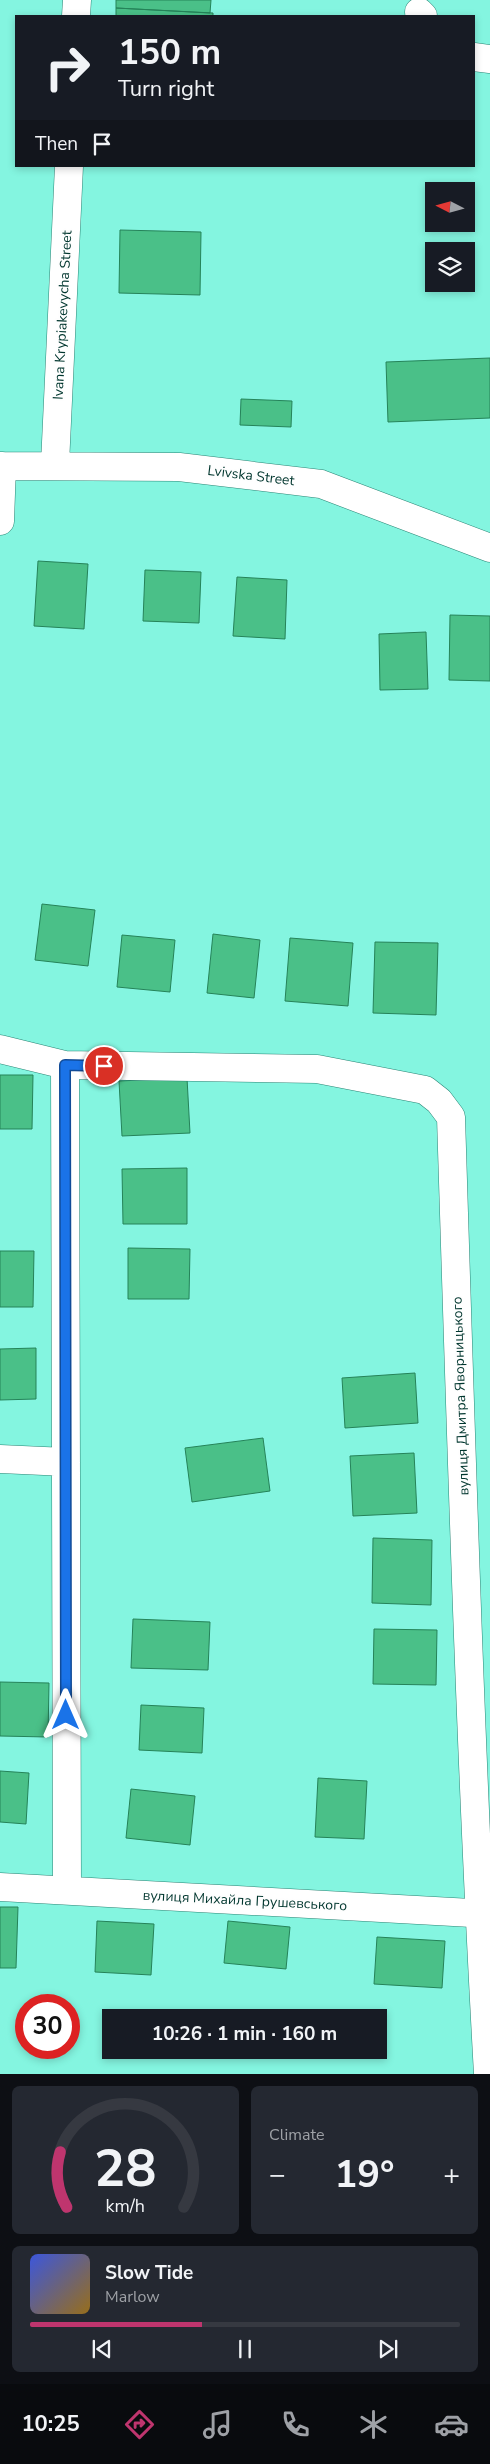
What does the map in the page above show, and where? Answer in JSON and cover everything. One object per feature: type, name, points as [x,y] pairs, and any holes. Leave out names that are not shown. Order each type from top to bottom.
[{"type":"street","points":[[76,15],[77,0]]},
{"type":"street","points":[[475,57],[490,59]]},
{"type":"street","name":"Ivana Krypiakevycha Street","points":[[56,464],[69,167]]},
{"type":"street","name":"Lvivska Street","points":[[1,466],[56,464],[179,467],[321,484],[490,548]]},
{"type":"street","points":[[0,521],[1,466]]},
{"type":"street","name":"вулиця Дмитра Яворницького","points":[[0,1049],[65,1065],[317,1069],[425,1090],[439,1101],[451,1117],[484,1914],[488,2074]]},
{"type":"street","points":[[65,1065],[67,1890]]},
{"type":"street","points":[[0,1460],[66,1462]]},
{"type":"street","name":"вулиця Михайла Грушевського","points":[[0,1887],[484,1914]]},
{"type":"building","points":[[116,0],[211,0],[210,13],[116,8]]},
{"type":"building","points":[[116,8],[213,13],[213,15],[116,15]]},
{"type":"building","points":[[120,230],[201,232],[200,295],[119,293]]},
{"type":"building","points":[[490,358],[490,418],[388,422],[386,362]]},
{"type":"building","points":[[241,399],[292,401],[291,427],[240,425]]},
{"type":"building","points":[[38,561],[88,564],[84,629],[34,626]]},
{"type":"building","points":[[145,570],[201,572],[199,623],[143,621]]},
{"type":"building","points":[[237,577],[287,580],[285,639],[233,636]]},
{"type":"building","points":[[450,615],[490,616],[490,681],[449,680]]},
{"type":"building","points":[[426,632],[428,689],[380,690],[379,634]]},
{"type":"building","points":[[42,904],[95,910],[88,966],[35,960]]},
{"type":"building","points":[[213,934],[260,940],[254,998],[207,993]]},
{"type":"building","points":[[122,935],[175,940],[170,992],[117,987]]},
{"type":"building","points":[[290,938],[353,943],[348,1006],[285,1001]]},
{"type":"building","points":[[375,942],[438,943],[436,1015],[373,1013]]},
{"type":"building","points":[[0,1075],[33,1075],[32,1129],[0,1129]]},
{"type":"building","points":[[187,1078],[190,1133],[122,1136],[119,1081]]},
{"type":"building","points":[[187,1168],[187,1224],[123,1224],[122,1169]]},
{"type":"building","points":[[128,1248],[190,1249],[189,1299],[128,1299]]},
{"type":"building","points":[[0,1251],[34,1251],[33,1307],[0,1307]]},
{"type":"building","points":[[36,1348],[36,1399],[0,1400],[0,1349]]},
{"type":"building","points":[[415,1373],[418,1423],[345,1428],[342,1378]]},
{"type":"building","points":[[263,1438],[270,1491],[192,1502],[185,1448]]},
{"type":"building","points":[[414,1453],[417,1513],[353,1516],[350,1456]]},
{"type":"building","points":[[373,1538],[432,1540],[431,1605],[372,1603]]},
{"type":"building","points":[[133,1619],[210,1622],[208,1670],[131,1668]]},
{"type":"building","points":[[374,1629],[437,1630],[436,1685],[373,1684]]},
{"type":"building","points":[[0,1682],[49,1683],[48,1737],[0,1736]]},
{"type":"building","points":[[141,1705],[204,1708],[202,1753],[139,1750]]},
{"type":"building","points":[[0,1771],[29,1773],[26,1824],[0,1822]]},
{"type":"building","points":[[318,1778],[367,1781],[364,1839],[315,1837]]},
{"type":"building","points":[[131,1789],[195,1796],[190,1845],[126,1838]]},
{"type":"building","points":[[0,1907],[18,1907],[16,1968],[0,1968]]},
{"type":"building","points":[[97,1921],[154,1924],[151,1975],[95,1972]]},
{"type":"building","points":[[228,1921],[290,1927],[286,1969],[224,1963]]},
{"type":"building","points":[[377,1937],[445,1941],[442,1988],[374,1984]]},
{"type":"route","points":[[66,1715],[65,1065],[104,1066]]}]
